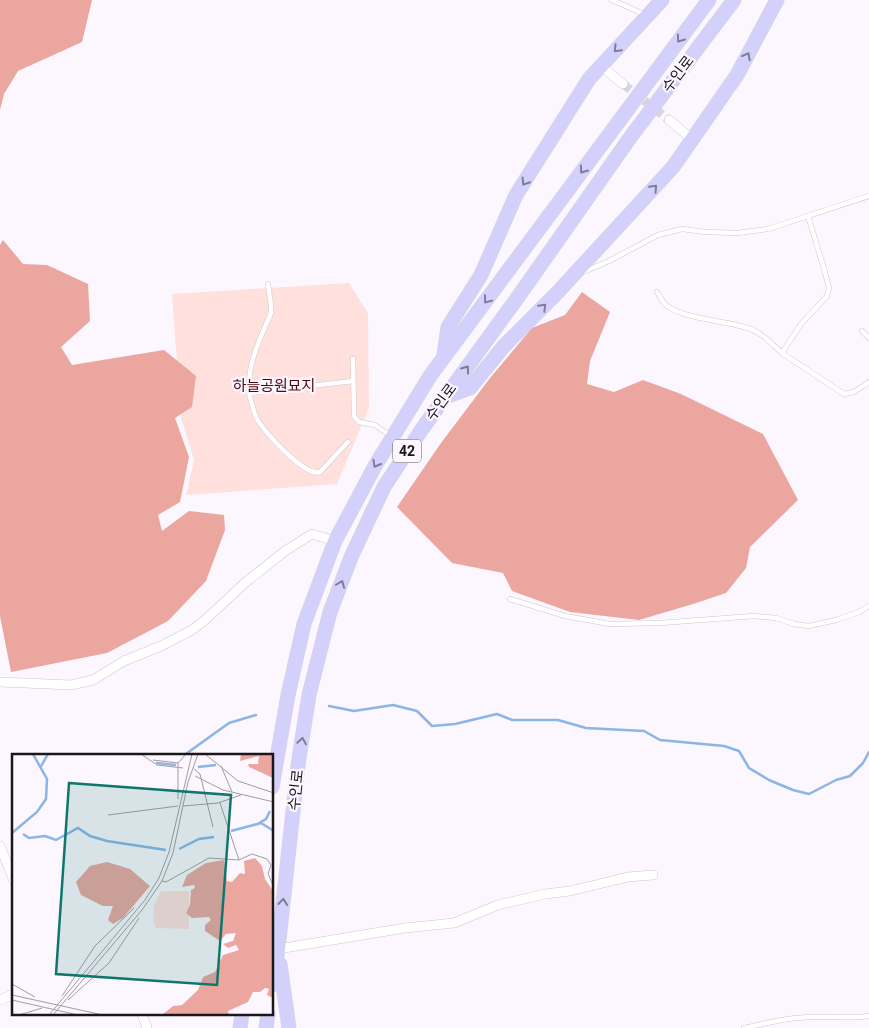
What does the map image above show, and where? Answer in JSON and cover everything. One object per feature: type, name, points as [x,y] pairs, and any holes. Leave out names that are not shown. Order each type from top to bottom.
[{"type":"main road","points":[[444,357],[448,327],[481,275],[516,195],[589,79],[662,0]]},
{"type":"main road","name":"수인로","points":[[274,776],[288,695],[304,624],[335,541],[375,466],[430,376],[709,0]]},
{"type":"main road","name":"수인로","points":[[274,974],[298,765],[309,695],[330,612],[352,555],[384,487],[445,397],[632,135],[734,0]]},
{"type":"main road","points":[[445,397],[470,388],[504,346],[673,167],[737,75],[777,0]]},
{"type":"main road","points":[[278,949],[288,1028]]},
{"type":"street","points":[[601,66],[623,84]]},
{"type":"street","points":[[669,120],[692,139]]},
{"type":"street","points":[[0,682],[71,685],[93,680],[124,661],[161,646],[192,630],[246,582],[312,534],[335,541]]},
{"type":"street","points":[[0,846],[12,875]]},
{"type":"street","points":[[278,949],[405,928],[454,923],[498,905],[545,894],[570,892],[628,877],[653,875]]},
{"type":"street","points":[[0,1000],[12,995]]},
{"type":"street","points":[[143,1016],[147,1028]]},
{"type":"lane","points":[[612,0],[647,16]]},
{"type":"lane","points":[[573,275],[586,272],[658,235],[682,229],[738,233],[768,229],[869,196]]},
{"type":"lane","points":[[782,353],[813,309],[828,296],[829,288],[825,272],[808,216]]},
{"type":"lane","points":[[268,284],[271,305],[270,314],[248,377],[252,407],[264,430],[312,473],[320,472],[348,442]]},
{"type":"lane","points":[[657,292],[665,304],[679,311],[748,328],[760,334],[782,353],[844,394],[854,392],[869,382]]},
{"type":"lane","points":[[862,331],[869,338]]},
{"type":"lane","points":[[353,359],[354,416],[359,422],[375,425],[392,437]]},
{"type":"lane","points":[[249,393],[353,382]]},
{"type":"lane","points":[[510,599],[565,616],[610,624],[660,623],[754,616],[776,618],[794,624],[809,626],[836,620],[859,612],[869,606]]},
{"type":"lane","points":[[744,1028],[786,1019],[814,1017],[846,1019],[869,1016]]},
{"type":"green space","name":"하늘공원묘지","points":[[349,283],[368,313],[369,408],[337,484],[186,495],[194,460],[181,418],[172,294]]},
{"type":"shaded area","points":[[0,0],[92,0],[82,42],[18,71],[4,94],[0,110]]},
{"type":"shaded area","points":[[3,240],[23,264],[47,265],[88,284],[90,321],[61,347],[72,365],[164,350],[196,376],[192,407],[175,418],[189,457],[180,502],[158,515],[162,531],[189,511],[224,515],[225,530],[206,581],[168,621],[107,653],[11,672],[0,616],[0,245]]},
{"type":"shaded area","points":[[582,292],[610,312],[590,361],[587,384],[614,392],[643,380],[681,394],[763,434],[798,500],[750,547],[746,568],[726,593],[639,620],[570,612],[512,591],[503,573],[452,563],[397,507],[441,443],[490,378],[532,328],[565,315]]},
{"type":"waterway","points":[[329,706],[354,711],[393,705],[417,711],[432,726],[455,724],[497,714],[512,720],[558,720],[586,728],[644,731],[660,740],[724,746],[739,751],[749,768],[769,780],[793,790],[809,794],[836,780],[850,776],[863,763],[869,752]]},
{"type":"waterway","points":[[186,754],[229,723],[256,715]]},
{"type":"tunnel","points":[[623,84],[669,120]]}]
